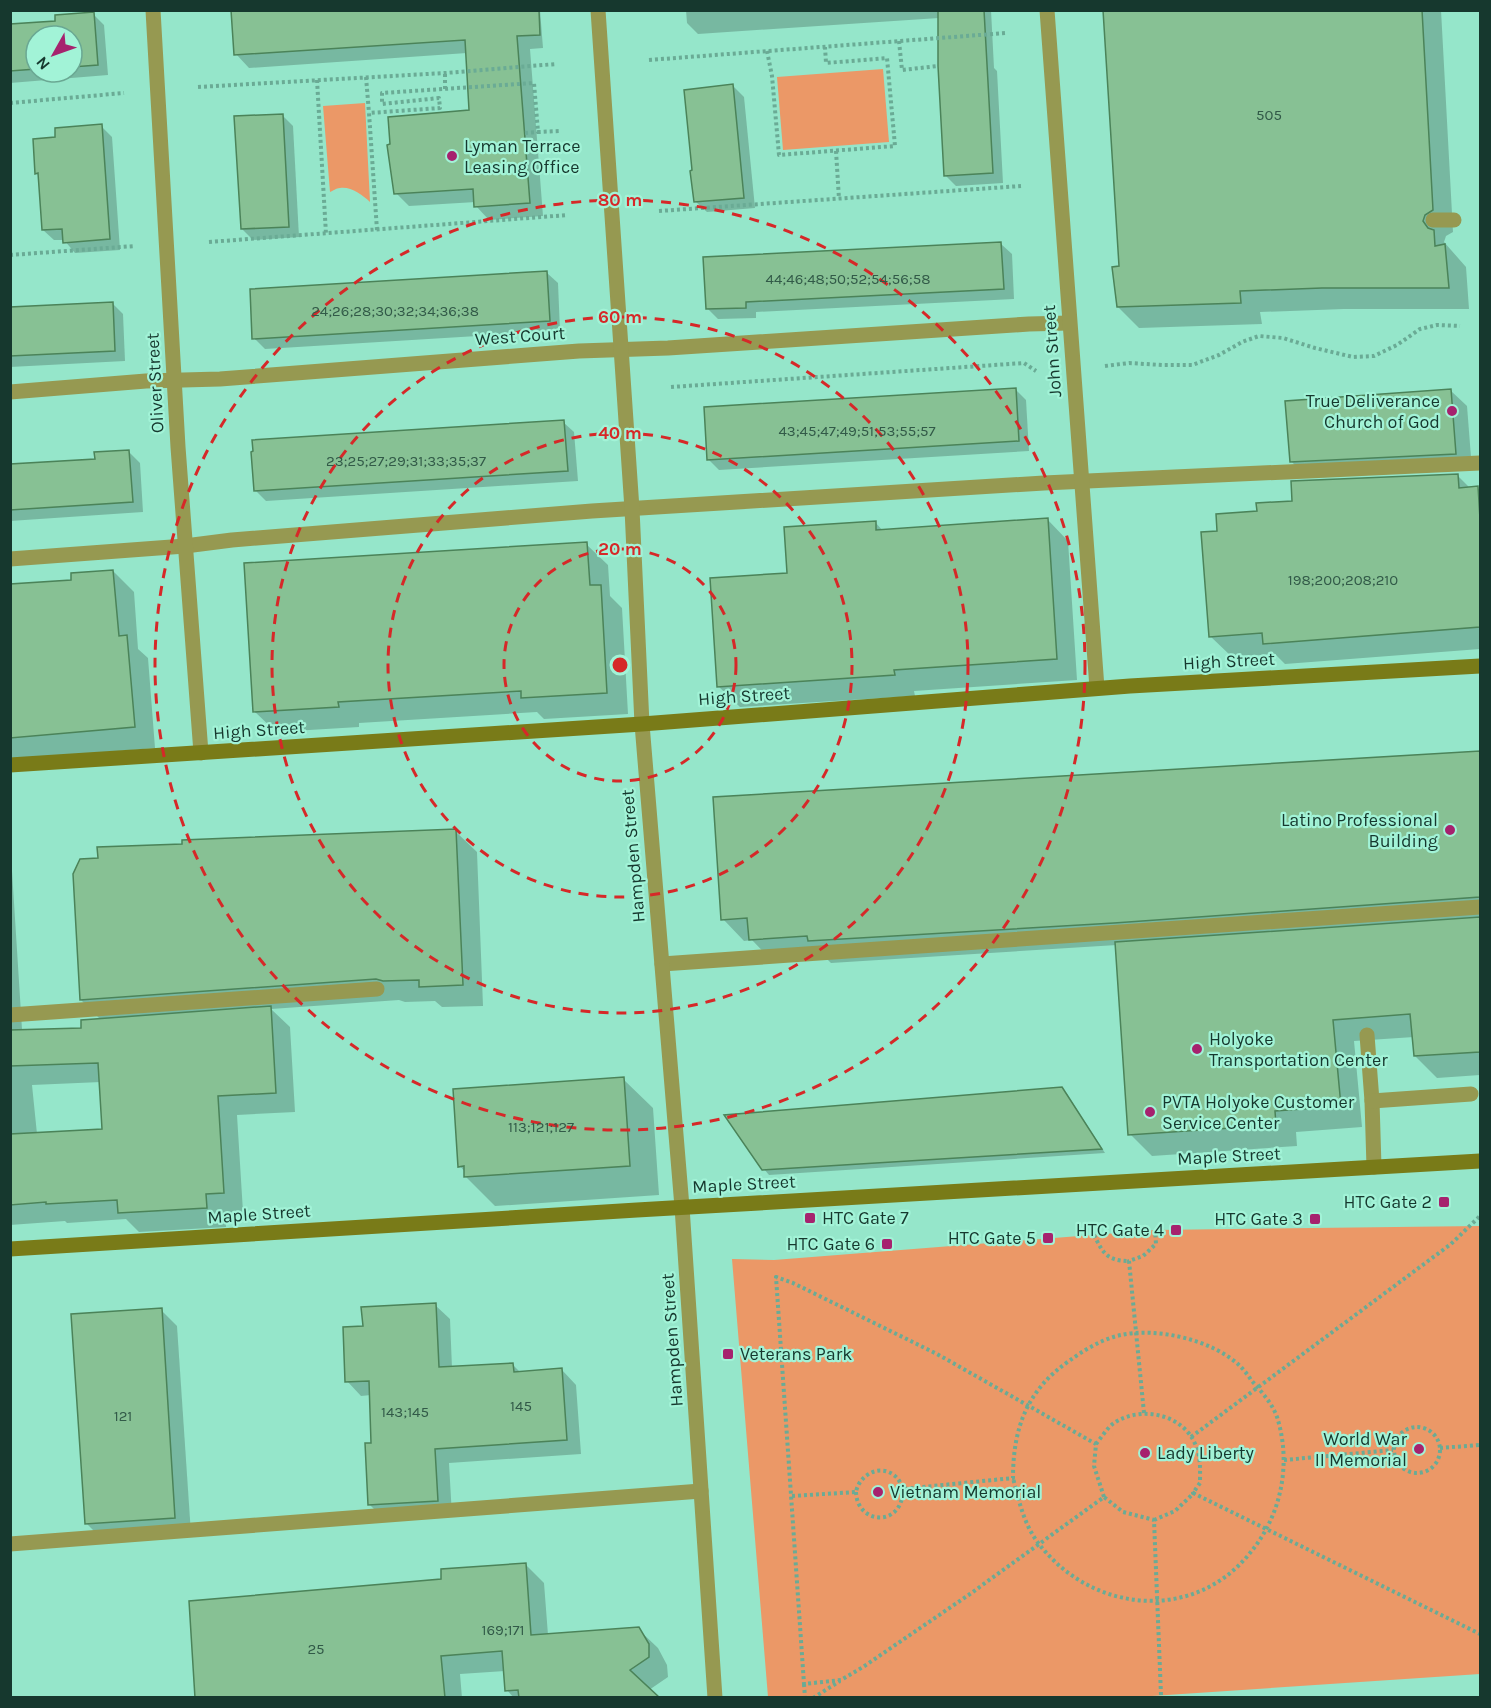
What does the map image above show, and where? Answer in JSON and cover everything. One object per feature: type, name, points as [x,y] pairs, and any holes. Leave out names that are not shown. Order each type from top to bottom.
[{"type":"main road","name":"High Street","points":[[10,765],[642,724],[1097,688],[1480,666]]},
{"type":"main road","name":"Maple Street","points":[[10,1249],[1480,1161]]},
{"type":"street","name":"Oliver Street","points":[[153,10],[174,380],[201,753]]},
{"type":"street","name":"Hampden Street","points":[[598,10],[632,509],[642,724],[682,1207],[715,1698]]},
{"type":"street","name":"John Street","points":[[1047,10],[1097,688]]},
{"type":"street","points":[[1433,220],[1454,220]]},
{"type":"street","name":"West Court","points":[[10,392],[174,380],[220,379],[622,348],[668,348],[1069,323]]},
{"type":"street","points":[[10,559],[632,509],[1081,481],[1480,463]]},
{"type":"street","points":[[662,964],[1480,907]]},
{"type":"street","points":[[10,1015],[377,989]]},
{"type":"street","points":[[1367,1035],[1374,1167]]},
{"type":"street","points":[[1371,1101],[1471,1094]]},
{"type":"street","points":[[10,1544],[701,1491]]},
{"type":"path","points":[[649,60],[1006,33]]},
{"type":"path","points":[[899,41],[902,70],[938,66]]},
{"type":"path","points":[[767,51],[772,76],[779,155],[895,146],[887,58],[826,63],[825,46]]},
{"type":"path","points":[[198,87],[445,73],[556,63]]},
{"type":"path","points":[[445,73],[445,88]]},
{"type":"path","points":[[366,77],[377,230]]},
{"type":"path","points":[[317,80],[326,234]]},
{"type":"path","points":[[369,113],[440,108],[439,98],[382,104],[382,93],[534,82],[538,132]]},
{"type":"path","points":[[10,102],[124,93]]},
{"type":"path","points":[[525,133],[561,131]]},
{"type":"path","points":[[836,151],[839,199]]},
{"type":"path","points":[[659,211],[1021,186]]},
{"type":"path","points":[[10,196],[10,209]]},
{"type":"path","points":[[209,242],[568,215]]},
{"type":"path","points":[[10,255],[135,246]]},
{"type":"path","points":[[1105,366],[1129,363],[1192,364],[1219,355],[1242,342],[1259,336],[1283,338],[1353,357],[1374,356],[1397,345],[1420,329],[1437,325],[1460,326]]},
{"type":"path","points":[[671,387],[1024,363],[1036,371]]},
{"type":"path","points":[[1191,1437],[1451,1244],[1480,1216]]},
{"type":"path","points":[[1094,1235],[1102,1252],[1115,1261],[1129,1261],[1143,1256],[1156,1244],[1155,1230]]},
{"type":"path","points":[[1129,1261],[1144,1413]]},
{"type":"path","points":[[806,1698],[776,1277],[793,1283],[937,1354],[1096,1444]]},
{"type":"path","points":[[1136,1332],[1159,1332],[1199,1342],[1239,1365],[1265,1396],[1276,1416],[1284,1460],[1278,1504],[1261,1540],[1240,1567],[1221,1581],[1192,1595],[1140,1602],[1094,1589],[1061,1568],[1039,1544],[1024,1518],[1012,1478],[1014,1443],[1022,1416],[1047,1378],[1080,1353],[1101,1342],[1136,1332]]},
{"type":"path","points":[[1144,1413],[1162,1416],[1180,1426],[1191,1437],[1197,1447],[1200,1483],[1193,1494],[1175,1511],[1154,1520],[1123,1512],[1104,1497],[1094,1466],[1096,1444],[1111,1425],[1125,1417],[1144,1413]]},
{"type":"path","points":[[1418,1427],[1426,1428],[1439,1440],[1440,1457],[1434,1467],[1424,1473],[1413,1473],[1396,1462],[1393,1450],[1399,1434],[1418,1427]]},
{"type":"path","points":[[1440,1448],[1480,1445]]},
{"type":"path","points":[[1284,1460],[1393,1450]]},
{"type":"path","points":[[888,1471],[894,1475],[903,1489],[903,1497],[896,1512],[882,1517],[865,1512],[856,1498],[856,1492],[858,1485],[868,1474],[888,1471]]},
{"type":"path","points":[[903,1489],[1012,1478]]},
{"type":"path","points":[[792,1496],[856,1492]]},
{"type":"path","points":[[1193,1494],[1480,1634]]},
{"type":"path","points":[[813,1698],[970,1594],[1104,1497]]},
{"type":"path","points":[[1154,1520],[1161,1695]]},
{"type":"path","points":[[804,1684],[841,1680]]},
{"type":"shaded area","points":[[883,69],[889,142],[783,150],[777,77]]},
{"type":"shaded area","points":[[365,103],[370,202],[348,188],[339,188],[330,192],[323,106]]},
{"type":"shaded area","points":[[1480,1226],[1480,1674],[1122,1698],[768,1697],[732,1259],[774,1260],[1155,1230]]},
{"type":"building","points":[[231,10],[539,10],[540,35],[517,36],[530,203],[474,207],[473,189],[394,194],[387,145],[390,144],[388,117],[469,110],[465,40],[234,55]]},
{"type":"building","points":[[938,10],[984,10],[993,173],[944,176],[938,66]]},
{"type":"building","points":[[1103,10],[1422,10],[1433,210],[1425,215],[1423,221],[1428,228],[1434,230],[1435,246],[1445,244],[1449,288],[1322,288],[1240,291],[1241,303],[1117,307],[1112,267],[1119,266]]},
{"type":"building","points":[[94,12],[98,65],[84,66],[84,24],[24,24],[24,70],[10,71],[10,24],[55,21],[55,15]]},
{"type":"building","points":[[733,84],[744,198],[694,202],[684,90]]},
{"type":"building","points":[[283,114],[289,227],[241,229],[234,116]]},
{"type":"building","points":[[102,124],[110,239],[63,243],[62,229],[42,230],[33,139],[55,137],[55,128]]},
{"type":"building","points":[[1001,242],[1004,289],[746,302],[746,308],[706,309],[703,257]]},
{"type":"building","points":[[547,271],[550,321],[252,339],[250,289]]},
{"type":"building","points":[[113,302],[115,351],[10,356],[10,307]]},
{"type":"building","points":[[1016,388],[1019,441],[707,460],[704,407]]},
{"type":"building","points":[[1451,389],[1456,454],[1290,462],[1285,401]]},
{"type":"building","points":[[564,420],[568,471],[254,491],[252,440]]},
{"type":"building","points":[[129,450],[133,502],[10,510],[10,464],[95,459],[94,452]]},
{"type":"building","points":[[1458,474],[1459,488],[1478,486],[1480,627],[1263,644],[1262,633],[1209,637],[1201,532],[1217,531],[1216,514],[1257,511],[1256,503],[1292,501],[1291,481]]},
{"type":"building","points":[[1048,518],[1057,659],[894,670],[895,675],[717,687],[710,578],[787,573],[784,527],[876,521],[876,530]]},
{"type":"building","points":[[587,542],[590,585],[601,585],[607,693],[521,698],[521,691],[338,702],[339,707],[253,712],[244,563]]},
{"type":"building","points":[[113,570],[119,636],[127,635],[135,727],[10,738],[10,584],[71,580],[71,573]]},
{"type":"building","points":[[1480,751],[1480,897],[1114,923],[808,941],[807,936],[749,940],[747,918],[721,920],[713,797]]},
{"type":"building","points":[[456,829],[463,985],[419,987],[419,980],[383,981],[376,979],[80,1000],[73,874],[80,859],[98,858],[97,847],[182,844],[182,840]]},
{"type":"building","points":[[1480,917],[1480,1052],[1414,1056],[1410,1014],[1333,1020],[1341,1106],[1275,1111],[1276,1125],[1128,1135],[1115,942]]},
{"type":"building","points":[[271,1006],[276,1093],[218,1096],[224,1193],[206,1194],[207,1208],[118,1213],[117,1200],[10,1205],[10,1134],[102,1129],[98,1063],[10,1066],[10,1030],[81,1028],[81,1020]]},
{"type":"building","points":[[624,1077],[630,1166],[464,1177],[464,1166],[458,1167],[453,1089]]},
{"type":"building","points":[[1062,1087],[1102,1149],[762,1170],[724,1115]]},
{"type":"building","points":[[436,1303],[439,1367],[513,1363],[514,1372],[562,1368],[567,1440],[435,1449],[438,1501],[368,1505],[365,1443],[371,1443],[369,1381],[345,1382],[343,1327],[363,1326],[361,1307]]},
{"type":"building","points":[[162,1308],[175,1518],[85,1524],[71,1314]]},
{"type":"building","points":[[526,1563],[531,1635],[639,1627],[649,1644],[649,1657],[630,1670],[660,1698],[519,1698],[518,1690],[505,1691],[502,1651],[441,1656],[445,1698],[195,1698],[189,1601],[441,1579],[441,1569]]},
{"type":"place","name":"Lyman Terrace Leasing Office","points":[[452,156]]},
{"type":"place","name":"True Deliverance Church of God","points":[[1452,411]]},
{"type":"place","name":"Latino Professional Building","points":[[1450,830]]},
{"type":"place","name":"Holyoke Transportation Center","points":[[1197,1049]]},
{"type":"place","name":"PVTA Holyoke Customer Service Center","points":[[1150,1112]]},
{"type":"place","name":"HTC Gate 2","points":[[1444,1202]]},
{"type":"place","name":"HTC Gate 7","points":[[810,1218]]},
{"type":"place","name":"HTC Gate 3","points":[[1315,1219]]},
{"type":"place","name":"HTC Gate 4","points":[[1176,1230]]},
{"type":"place","name":"HTC Gate 5","points":[[1048,1238]]},
{"type":"place","name":"HTC Gate 6","points":[[887,1244]]},
{"type":"place","name":"Veterans Park","points":[[728,1354]]},
{"type":"place","name":"World War II Memorial","points":[[1419,1449]]},
{"type":"place","name":"Lady Liberty","points":[[1145,1453]]},
{"type":"place","name":"Vietnam Memorial","points":[[878,1492]]}]
